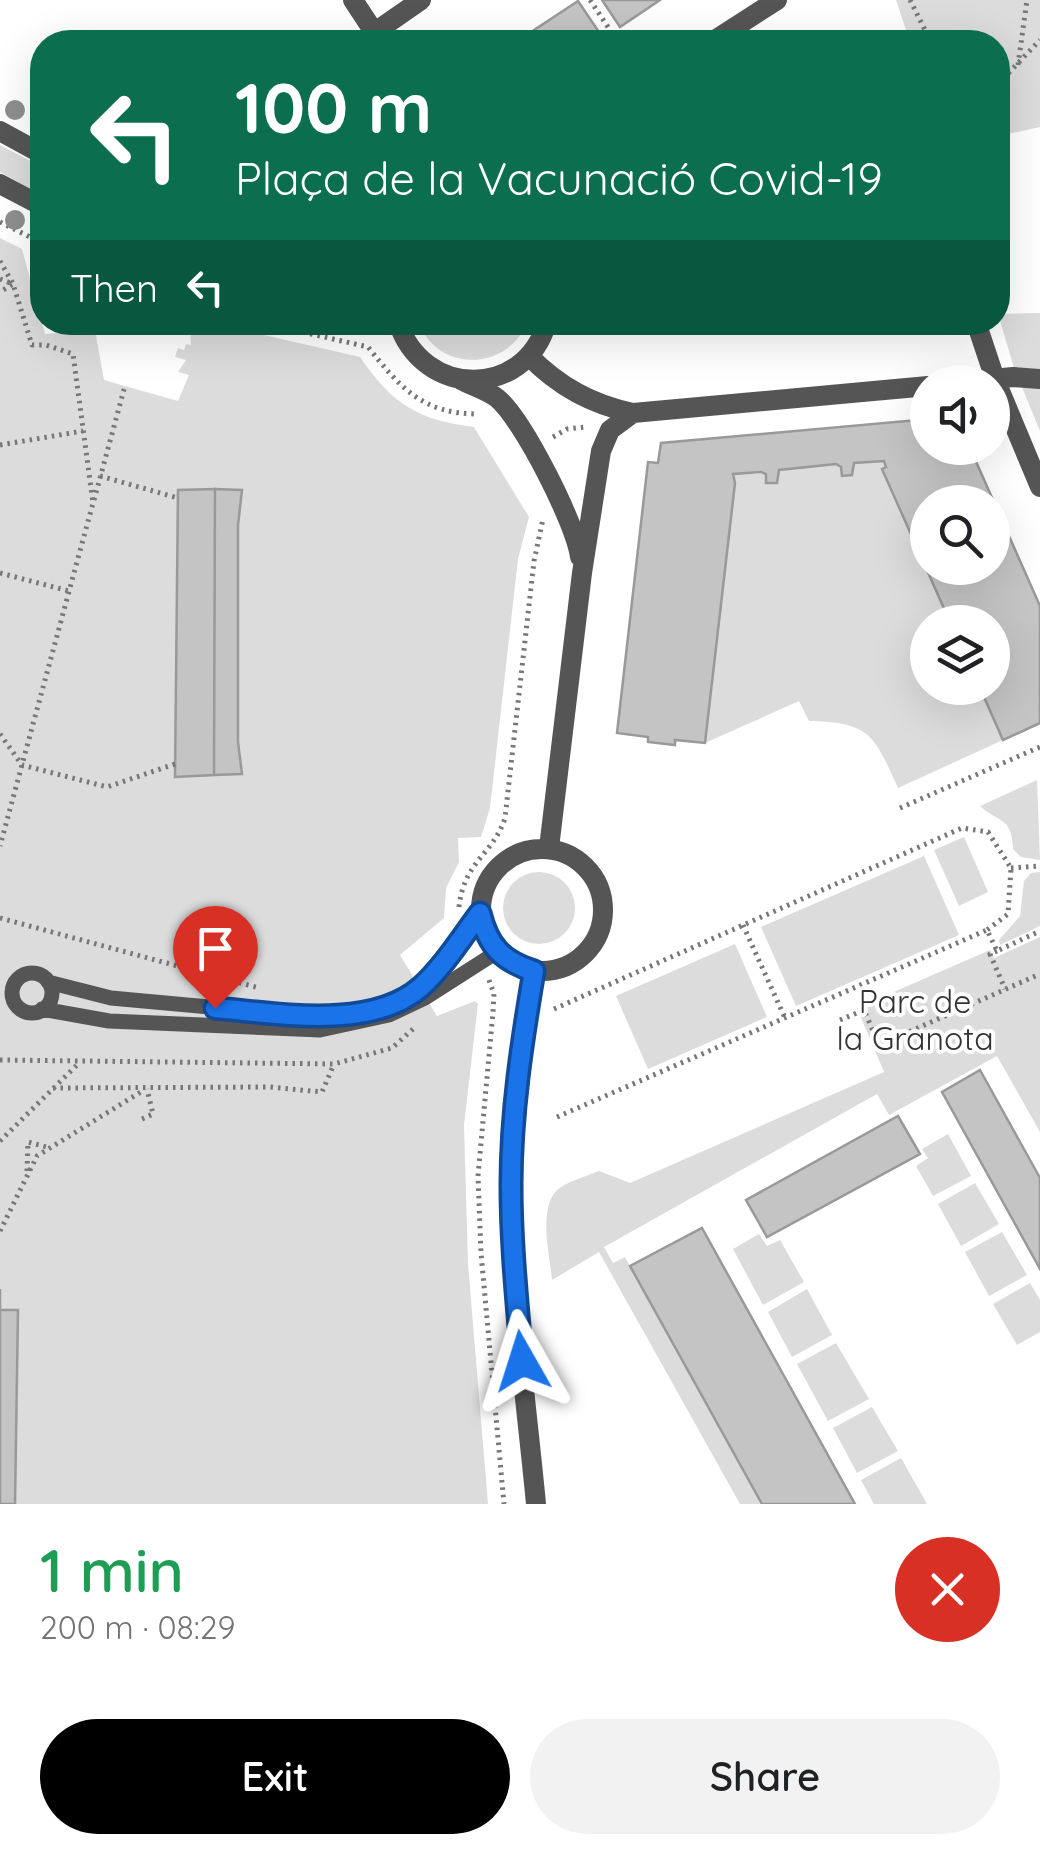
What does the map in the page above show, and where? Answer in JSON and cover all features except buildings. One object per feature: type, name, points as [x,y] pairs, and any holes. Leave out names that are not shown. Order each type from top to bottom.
[{"type":"street","points":[[353,0],[373,30]]},
{"type":"street","points":[[386,30],[421,0]]},
{"type":"street","points":[[731,30],[777,0]]},
{"type":"street","points":[[0,131],[30,147]]},
{"type":"street","points":[[0,184],[30,200]]},
{"type":"street","points":[[401,335],[418,358],[438,372],[497,398],[565,506],[578,537],[582,574]]},
{"type":"street","points":[[462,380],[486,380],[510,371],[529,356],[543,335]]},
{"type":"street","points":[[980,335],[990,365]]},
{"type":"street","points":[[529,356],[577,394],[603,407],[633,413],[910,388]]},
{"type":"street","points":[[510,371],[508,394],[516,424]]},
{"type":"street","points":[[1010,379],[1040,379]]},
{"type":"street","points":[[549,848],[601,451],[610,430],[633,413]]},
{"type":"street","points":[[1010,415],[1040,487]]},
{"type":"street","points":[[549,848],[572,856],[596,880],[602,898],[603,926],[587,952],[572,964],[534,971],[496,952],[485,934],[480,913],[483,892],[492,873],[508,858],[528,850],[549,848]]},
{"type":"street","points":[[534,971],[514,1118],[511,1183],[512,1254],[536,1504]]},
{"type":"lane","points":[[480,913],[420,988],[384,1007],[319,1017],[111,998],[48,982],[31,973],[19,977],[12,989],[14,1002],[23,1011],[42,1009],[109,1021],[320,1030],[389,1015],[426,998],[496,952]]},
{"type":"lane","points":[[42,1009],[50,1000],[48,982]]},
{"type":"path","points":[[590,0],[610,30]]},
{"type":"path","points":[[910,0],[925,30]]},
{"type":"path","points":[[1018,65],[1026,0]]},
{"type":"path","points":[[1010,73],[1040,40]]},
{"type":"path","points":[[0,222],[30,237]]},
{"type":"path","points":[[0,260],[13,284],[32,346],[46,345],[72,354],[93,503]]},
{"type":"path","points":[[0,278],[13,284]]},
{"type":"path","points":[[0,292],[13,284]]},
{"type":"path","points":[[316,335],[368,347],[388,375],[413,396],[443,410],[479,414],[488,420]]},
{"type":"path","points":[[0,846],[125,386]]},
{"type":"path","points":[[545,442],[567,429],[600,426]]},
{"type":"path","points":[[0,445],[83,431]]},
{"type":"path","points":[[100,476],[178,498]]},
{"type":"path","points":[[0,573],[69,591]]},
{"type":"path","points":[[0,734],[22,766],[107,786],[175,764]]},
{"type":"path","points":[[900,808],[1040,747]]},
{"type":"path","points":[[554,1009],[962,828],[988,832],[1011,868],[1008,914],[988,930],[558,1117]]},
{"type":"path","points":[[1011,868],[1040,866]]},
{"type":"path","points":[[0,918],[273,992]]},
{"type":"path","points":[[743,925],[785,1018]]},
{"type":"path","points":[[988,930],[997,951]]},
{"type":"path","points":[[1005,990],[990,954],[1040,931]]},
{"type":"path","points":[[840,1020],[864,1010],[879,1045],[1040,974]]},
{"type":"path","points":[[371,1019],[412,1030]]},
{"type":"path","points":[[0,1060],[334,1064],[392,1048],[422,1020]]},
{"type":"path","points":[[0,1141],[81,1061]]},
{"type":"path","points":[[53,1088],[270,1086],[322,1092],[334,1064]]},
{"type":"path","points":[[142,1119],[153,1114],[147,1089]]},
{"type":"path","points":[[0,1231],[37,1156],[147,1089]]},
{"type":"path","points":[[27,1176],[28,1142],[50,1148]]},
{"type":"green space","points":[[896,0],[1040,0],[1040,127],[1010,133],[1010,30],[906,30]]},
{"type":"green space","points":[[0,145],[30,161],[30,188],[0,172]]},
{"type":"green space","points":[[0,238],[22,249],[30,279],[30,335],[96,335],[104,380],[178,401],[189,375],[178,372],[186,360],[175,357],[178,348],[184,350],[186,344],[191,345],[190,335],[264,335],[360,357],[383,387],[408,407],[437,420],[474,427],[529,517],[518,559],[490,808],[481,837],[458,838],[459,862],[446,888],[444,918],[400,955],[437,1016],[475,1001],[478,1004],[464,1125],[468,1264],[488,1504],[0,1504]]},
{"type":"green space","points":[[1040,313],[1040,431],[1004,335],[1010,335],[1010,314]]},
{"type":"green space","points":[[426,335],[520,335],[504,350],[473,360],[441,351]]},
{"type":"green space","points":[[884,461],[886,467],[882,470],[910,533],[910,585],[933,585],[942,605],[910,605],[910,705],[988,705],[1003,740],[898,788],[883,755],[867,735],[845,724],[809,721],[799,701],[705,743],[733,474],[766,474],[767,483],[776,483],[779,470],[836,464],[841,467],[842,476],[851,476],[854,463]]},
{"type":"green space","points":[[1037,780],[1040,860],[1021,857],[1013,849],[1007,826],[980,806]]},
{"type":"green space","points":[[964,837],[988,892],[959,906],[934,850]]},
{"type":"green space","points":[[924,856],[959,935],[796,1006],[761,927]]},
{"type":"green space","points":[[539,872],[553,874],[565,882],[573,894],[573,922],[565,934],[553,942],[539,944],[525,942],[513,934],[505,922],[503,908],[505,894],[513,882],[525,874]]},
{"type":"green space","points":[[1040,872],[1040,926],[1000,945],[999,940],[1020,916],[1024,881],[1031,873]]},
{"type":"green space","name":"Parc de la Granota","points":[[1040,937],[1040,1132],[997,1056],[889,1115],[877,1094],[604,1247],[613,1263],[625,1257],[762,1504],[740,1504],[599,1252],[552,1280],[546,1230],[553,1195],[561,1187],[599,1171],[630,1183],[884,1072],[857,1008],[990,950],[994,958]]},
{"type":"green space","points":[[735,944],[767,1017],[648,1069],[616,996]]},
{"type":"green space","points":[[948,1134],[971,1176],[933,1196],[916,1166],[928,1158],[922,1149]]},
{"type":"green space","points":[[975,1183],[999,1224],[961,1246],[938,1204]]},
{"type":"green space","points":[[1002,1232],[1027,1275],[989,1296],[965,1252]]},
{"type":"green space","points":[[759,1234],[767,1246],[780,1240],[804,1282],[763,1305],[733,1249]]},
{"type":"green space","points":[[1030,1283],[1040,1300],[1040,1332],[1017,1345],[993,1304]]},
{"type":"green space","points":[[807,1289],[832,1335],[792,1357],[768,1312]]},
{"type":"green space","points":[[836,1343],[869,1399],[828,1421],[797,1364]]},
{"type":"green space","points":[[872,1407],[898,1451],[857,1473],[833,1428]]},
{"type":"green space","points":[[901,1458],[927,1504],[874,1504],[861,1480]]},
{"type":"route","points":[[215,1008],[319,1017],[384,1007],[420,988],[480,913],[485,934],[496,952],[534,971],[514,1118],[511,1183],[512,1254],[522,1361]]}]
